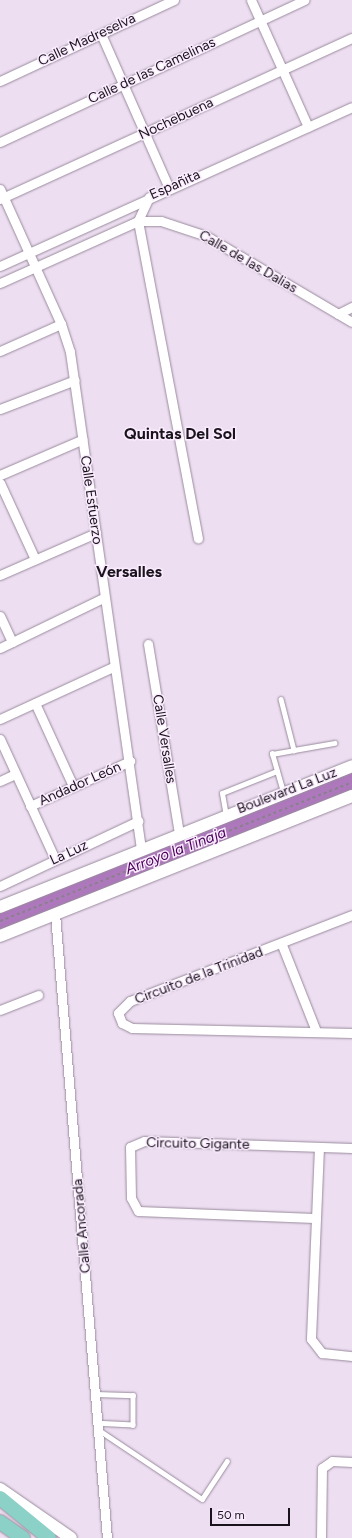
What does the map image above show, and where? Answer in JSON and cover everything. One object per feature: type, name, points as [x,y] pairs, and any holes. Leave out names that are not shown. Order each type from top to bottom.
[{"type":"main road","name":"Boulevard La Luz","points":[[0,907],[141,849],[352,766]]},
{"type":"main road","name":"Boulevard La Luz","points":[[0,936],[352,796]]},
{"type":"main road","points":[[0,1489],[71,1538]]},
{"type":"main road","points":[[0,1498],[49,1538]]},
{"type":"main road","points":[[0,1522],[23,1538]]},
{"type":"street","name":"Calle Madreselva","points":[[0,81],[174,0]]},
{"type":"street","points":[[251,0],[283,68],[308,127]]},
{"type":"street","name":"Calle de las Camelinas","points":[[0,142],[304,0]]},
{"type":"street","points":[[100,34],[169,188]]},
{"type":"street","name":"Nochebuena","points":[[2,198],[146,134],[283,68],[352,38]]},
{"type":"street","name":"Españita","points":[[0,266],[149,196],[352,107]]},
{"type":"street","name":"Calle Esfuerzo","points":[[0,189],[2,198],[30,252],[61,324],[75,380],[96,533],[103,598],[113,667],[130,761],[141,849]]},
{"type":"street","points":[[149,196],[138,221],[198,538]]},
{"type":"street","points":[[0,283],[138,221]]},
{"type":"street","name":"Calle de las Dalias","points":[[138,221],[173,223],[206,236],[352,322]]},
{"type":"street","points":[[338,314],[352,307]]},
{"type":"street","points":[[0,351],[61,324]]},
{"type":"street","points":[[0,409],[75,380]]},
{"type":"street","points":[[0,475],[83,439]]},
{"type":"street","points":[[0,483],[35,559]]},
{"type":"street","points":[[0,575],[96,533]]},
{"type":"street","points":[[0,648],[103,598]]},
{"type":"street","points":[[0,616],[12,642]]},
{"type":"street","name":"Calle Versalles","points":[[148,644],[179,834]]},
{"type":"street","points":[[0,720],[113,667]]},
{"type":"street","points":[[35,703],[73,786]]},
{"type":"street","points":[[0,739],[14,774],[55,859]]},
{"type":"street","name":"Andador León","points":[[30,806],[130,761]]},
{"type":"street","points":[[0,781],[14,774]]},
{"type":"street","name":"La Luz","points":[[0,885],[138,821]]},
{"type":"street","name":"Calle Ancorada","points":[[55,914],[99,1426],[107,1538]]},
{"type":"street","name":"Circuito de la Trinidad","points":[[352,915],[282,945],[130,1002],[120,1009],[119,1018],[132,1028],[352,1033]]},
{"type":"street","points":[[282,945],[316,1031]]},
{"type":"street","points":[[0,1010],[38,995]]},
{"type":"street","name":"Circuito Gigante","points":[[314,1218],[142,1212],[131,1198],[128,1153],[135,1143],[144,1141],[352,1148]]},
{"type":"street","points":[[319,1147],[314,1218],[311,1339],[322,1353],[352,1356]]},
{"type":"street","points":[[321,1538],[322,1468],[332,1461],[352,1462]]},
{"type":"lane","points":[[281,699],[294,750]]},
{"type":"lane","points":[[283,793],[272,754],[334,743]]},
{"type":"lane","points":[[226,816],[222,793],[277,771]]},
{"type":"lane","points":[[96,1394],[133,1395],[133,1425],[99,1426]]},
{"type":"lane","points":[[99,1426],[202,1499],[227,1461]]},
{"type":"path","points":[[0,921],[352,782]]},
{"type":"waterway","name":"Arroyo la Tinaja","points":[[0,920],[352,782]]},
{"type":"district","name":"Quintas Del Sol","points":[[180,434]]},
{"type":"district","name":"Versalles","points":[[129,572]]}]
